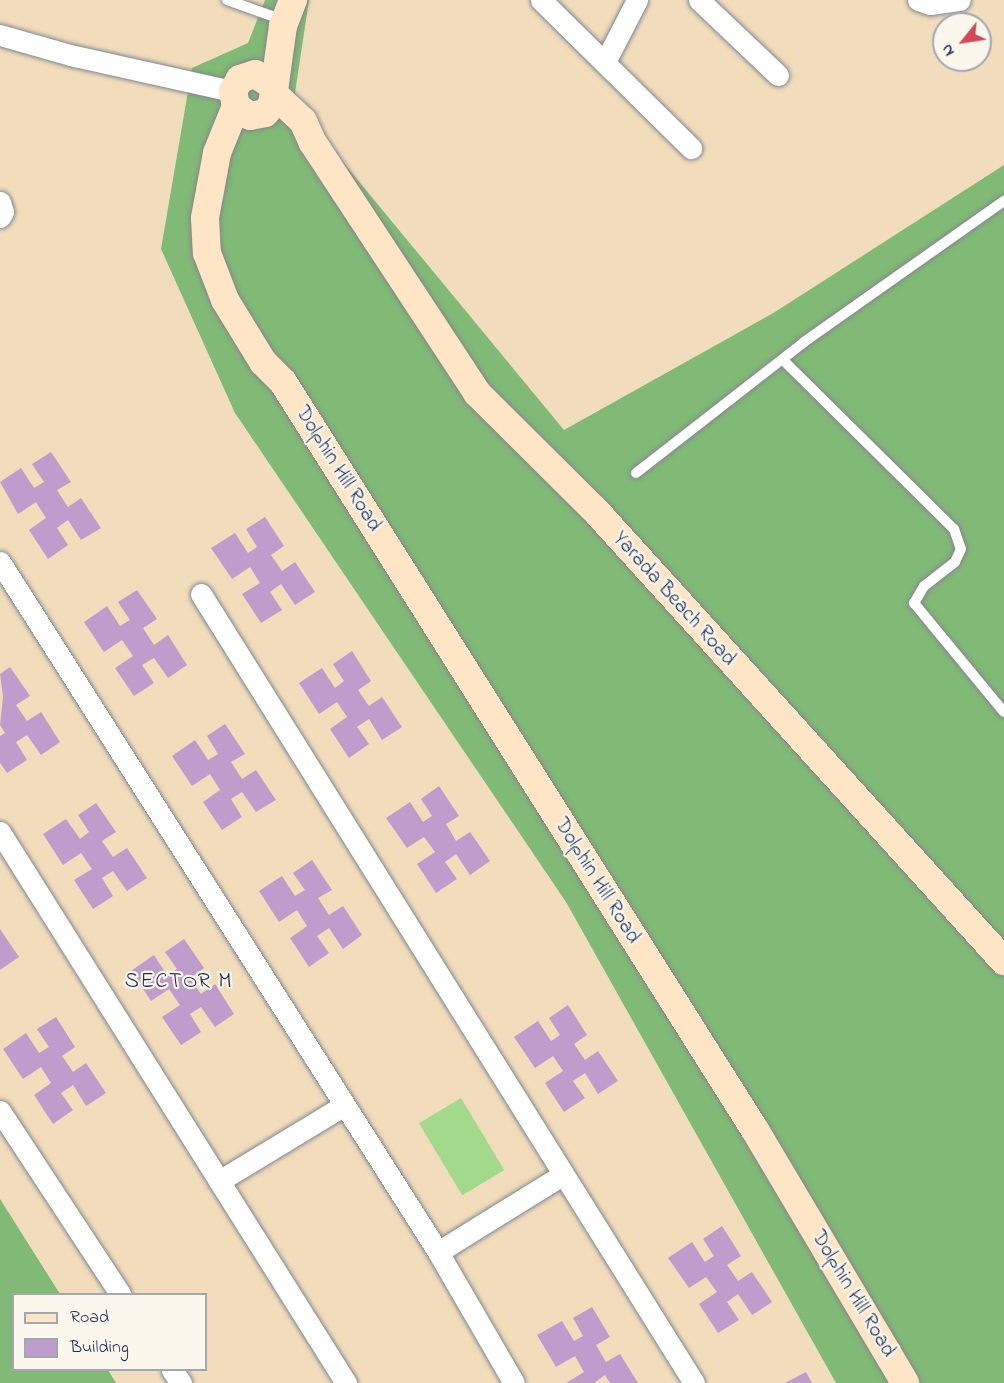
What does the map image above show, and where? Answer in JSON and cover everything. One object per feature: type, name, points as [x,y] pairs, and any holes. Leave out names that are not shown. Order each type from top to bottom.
[{"type":"street","points":[[541,0],[691,148]]},
{"type":"street","points":[[605,62],[637,0]]},
{"type":"street","points":[[699,0],[778,75]]},
{"type":"street","points":[[918,0],[930,4],[960,0]]},
{"type":"street","name":"Dolphin Hill Road","points":[[287,15],[255,97],[227,184],[223,250],[232,280],[275,353],[283,382],[755,1130],[905,1383]]},
{"type":"street","points":[[0,35],[70,55],[255,97]]},
{"type":"street","name":"Yarada Beach Road","points":[[255,97],[303,121],[313,143],[367,222],[477,393],[594,510],[1004,961]]},
{"type":"street","points":[[0,202],[0,217]]},
{"type":"street","points":[[0,562],[343,1106],[438,1252],[514,1383]]},
{"type":"street","points":[[201,594],[561,1175],[694,1383]]},
{"type":"street","points":[[0,832],[346,1383]]},
{"type":"street","points":[[219,1181],[343,1106]]},
{"type":"street","points":[[0,1111],[119,1293]]},
{"type":"street","points":[[438,1252],[561,1175]]},
{"type":"lane","points":[[227,0],[287,15]]},
{"type":"lane","points":[[636,473],[783,360],[1004,201]]},
{"type":"lane","points":[[783,360],[954,529],[961,549],[955,562],[924,586],[914,603],[1004,712]]},
{"type":"green space","points":[[265,0],[309,0],[295,93],[323,138],[564,430],[775,312],[1004,165],[1004,1383],[836,1383],[566,902],[235,413],[161,249],[192,68],[248,43]]},
{"type":"green space","points":[[461,1098],[504,1170],[462,1195],[419,1123]]},
{"type":"green space","points":[[0,1199],[59,1293],[12,1293],[12,1371],[109,1371],[116,1383],[0,1383]]},
{"type":"building","points":[[51,452],[71,482],[57,490],[68,507],[81,498],[101,528],[81,540],[68,520],[57,528],[68,545],[48,559],[29,530],[46,518],[36,502],[18,514],[0,482],[21,468],[34,488],[44,482],[32,464]]},
{"type":"building","points":[[265,517],[284,546],[271,555],[282,571],[295,562],[315,592],[295,605],[281,584],[270,592],[282,610],[261,623],[242,594],[260,583],[250,567],[232,579],[211,548],[235,533],[248,553],[257,547],[246,529]]},
{"type":"building","points":[[137,590],[157,619],[143,628],[154,645],[168,635],[187,665],[168,678],[154,658],[142,665],[154,683],[134,696],[115,668],[133,656],[122,640],[104,652],[84,622],[107,606],[120,626],[130,620],[118,602]]},
{"type":"building","points":[[352,651],[371,681],[358,690],[369,706],[382,697],[402,727],[382,740],[369,719],[357,727],[369,744],[349,758],[330,729],[347,717],[337,702],[319,714],[299,683],[322,668],[335,688],[344,681],[333,664]]},
{"type":"building","points":[[10,667],[30,696],[16,705],[27,721],[41,712],[60,742],[41,755],[27,735],[16,742],[27,760],[7,773],[0,763],[0,736],[5,733],[0,725],[3,697],[0,674]]},
{"type":"building","points":[[225,724],[245,754],[231,762],[242,779],[256,770],[276,800],[256,812],[242,792],[231,799],[242,817],[222,830],[203,802],[220,790],[210,774],[192,786],[172,756],[195,740],[208,760],[218,754],[207,736]]},
{"type":"building","points":[[439,786],[459,816],[446,824],[456,841],[470,832],[490,861],[470,875],[456,854],[445,862],[457,879],[436,893],[417,864],[435,852],[424,837],[407,848],[386,818],[410,802],[423,822],[432,816],[421,799]]},
{"type":"building","points":[[96,803],[116,832],[102,841],[113,857],[127,848],[147,878],[127,891],[113,871],[102,878],[113,896],[93,909],[74,880],[92,869],[81,853],[63,865],[43,834],[66,819],[80,839],[89,832],[78,815]]},
{"type":"building","points":[[312,860],[332,890],[318,898],[329,915],[343,906],[362,935],[343,949],[329,928],[317,936],[329,953],[309,967],[290,938],[307,926],[297,910],[279,922],[259,891],[282,876],[295,896],[305,890],[293,873]]},
{"type":"building","points":[[0,929],[19,957],[0,970]]},
{"type":"building","points":[[184,939],[204,968],[190,978],[201,994],[215,984],[234,1014],[215,1027],[201,1007],[190,1014],[201,1032],[181,1045],[162,1017],[180,1005],[169,989],[151,1001],[131,971],[154,955],[167,975],[177,969],[165,952]]},
{"type":"building","points":[[568,1005],[587,1035],[574,1044],[585,1060],[598,1051],[618,1081],[598,1094],[585,1073],[573,1081],[585,1098],[564,1112],[545,1083],[563,1071],[553,1056],[535,1068],[514,1037],[538,1021],[551,1041],[560,1035],[549,1018]]},
{"type":"building","points":[[56,1017],[75,1047],[62,1056],[73,1072],[86,1063],[106,1093],[86,1106],[73,1085],[61,1093],[73,1110],[53,1124],[34,1095],[51,1083],[41,1067],[23,1079],[3,1049],[26,1033],[39,1053],[49,1047],[37,1029]]},
{"type":"building","points":[[722,1226],[741,1256],[727,1265],[738,1281],[752,1272],[772,1302],[752,1315],[738,1294],[727,1302],[739,1320],[718,1333],[699,1304],[717,1292],[706,1277],[689,1288],[668,1258],[692,1242],[705,1262],[714,1256],[703,1239]]},
{"type":"building","points":[[592,1307],[610,1337],[596,1345],[606,1362],[620,1354],[638,1383],[610,1383],[605,1375],[594,1383],[566,1383],[584,1372],[575,1356],[556,1367],[537,1335],[562,1321],[574,1341],[583,1336],[573,1318]]},
{"type":"building","points":[[806,1372],[812,1383],[785,1383]]},
{"type":"district","name":"SECTOR M","points":[[179,983]]}]
